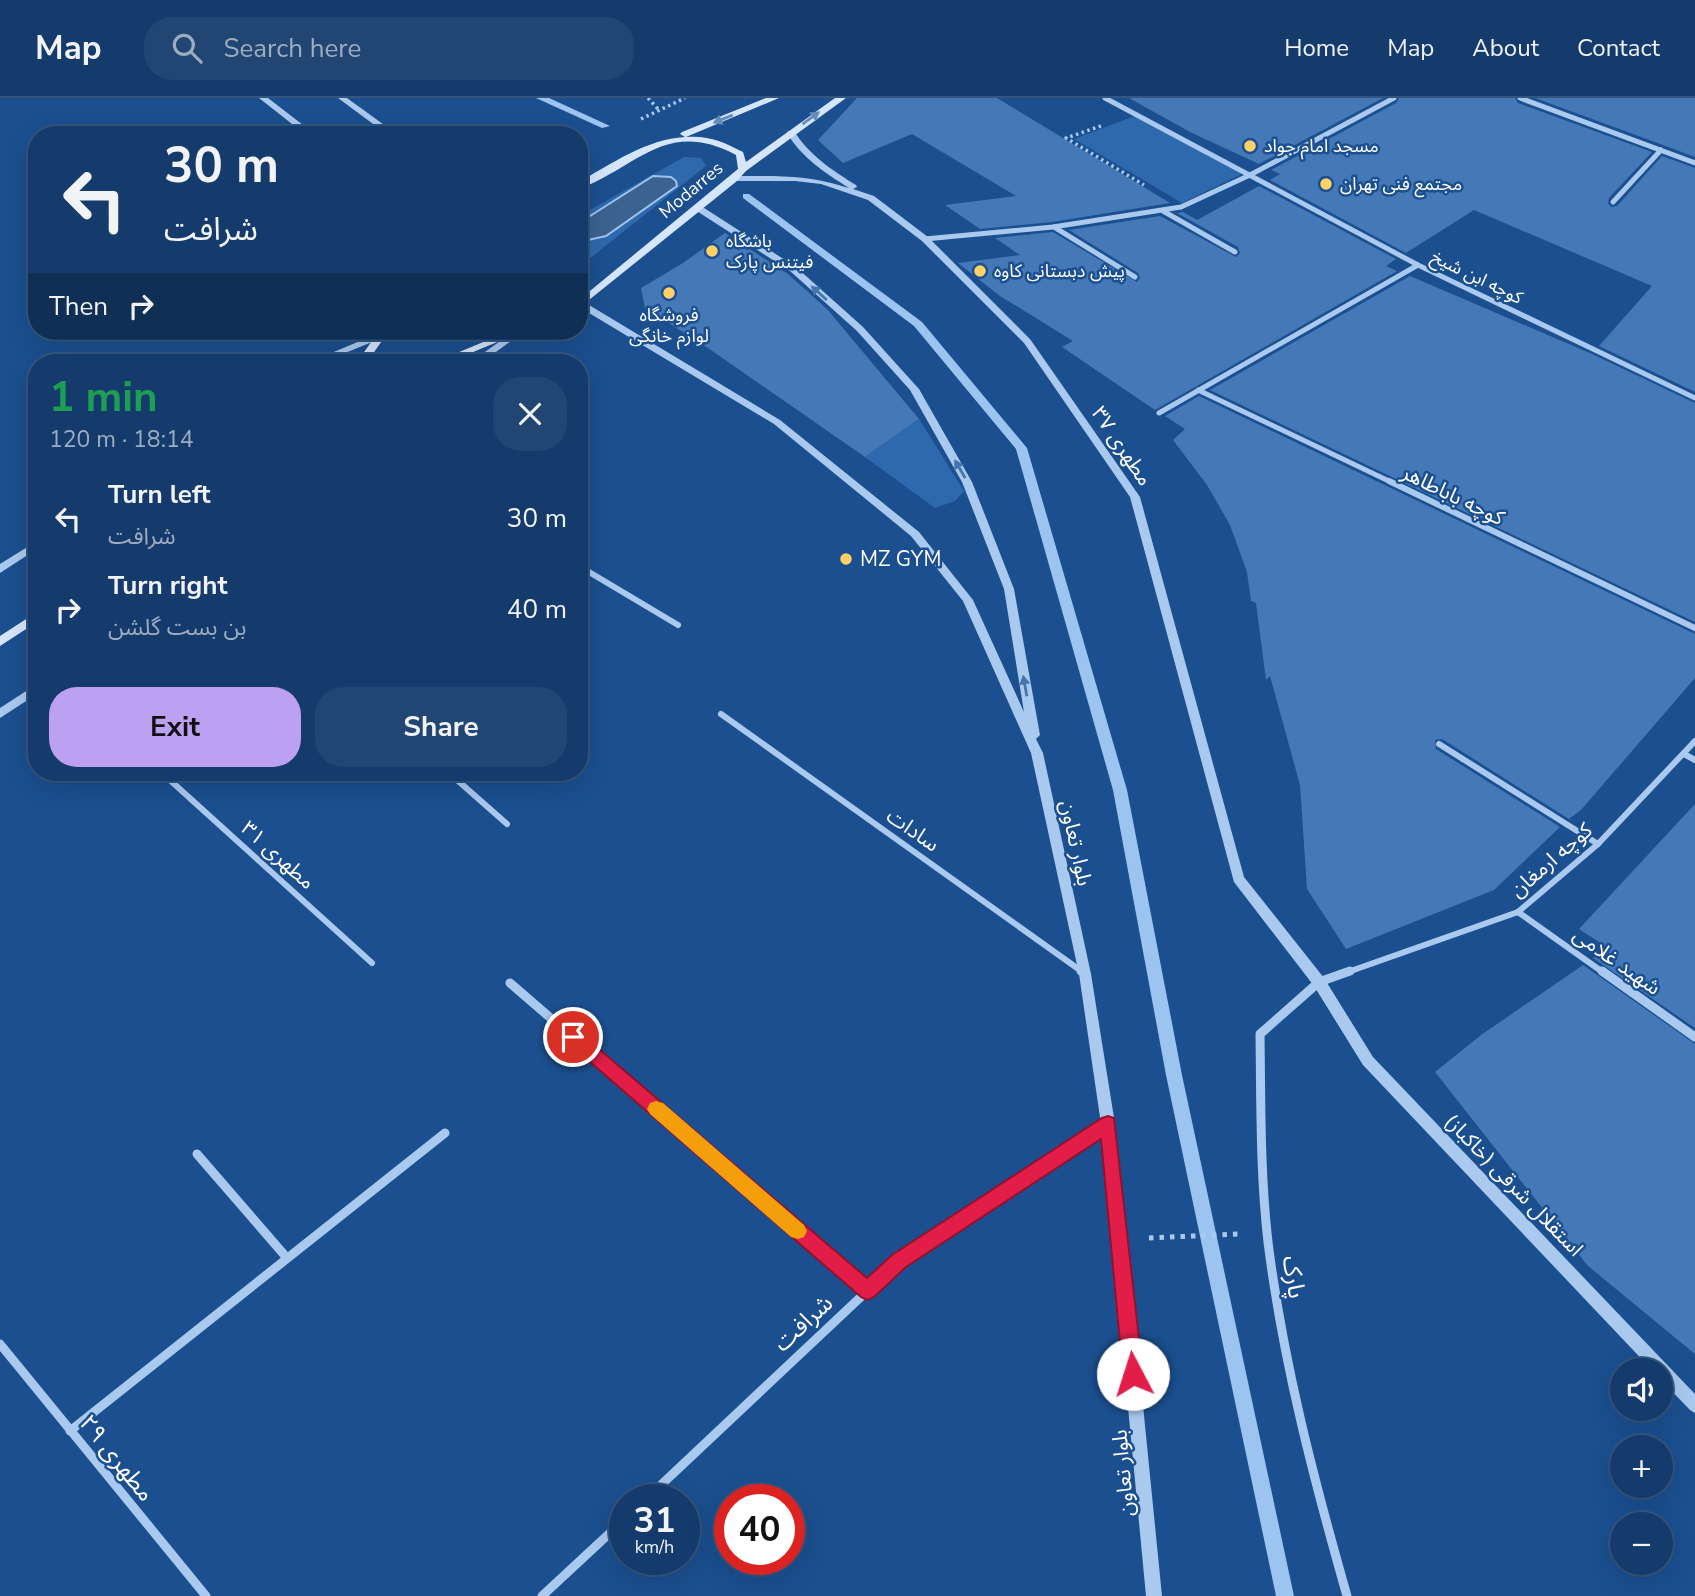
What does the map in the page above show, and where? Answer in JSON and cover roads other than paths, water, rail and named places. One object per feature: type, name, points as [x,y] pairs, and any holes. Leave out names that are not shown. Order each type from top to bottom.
[{"type":"main road","points":[[672,140],[774,98]]},
{"type":"main road","points":[[743,169],[841,98]]},
{"type":"main road","name":"Modarres","points":[[588,182],[672,140],[699,138],[724,143],[740,155],[743,169],[588,297]]},
{"type":"main road","points":[[460,354],[496,340]]},
{"type":"main road","points":[[0,642],[28,622]]},
{"type":"street","points":[[263,98],[300,126]]},
{"type":"street","points":[[342,98],[381,126]]},
{"type":"street","points":[[925,239],[1054,227],[1181,207],[1250,175],[1394,98]]},
{"type":"street","points":[[1520,98],[1695,163]]},
{"type":"street","name":"کوچه ابن شیخ","points":[[1110,99],[1418,265],[1695,398]]},
{"type":"street","points":[[791,133],[799,148],[814,162],[871,198]]},
{"type":"street","points":[[1613,202],[1661,150]]},
{"type":"street","name":"مطهری ۳۷","points":[[734,179],[794,178],[822,182],[871,198],[925,239],[1027,341],[1135,497],[1238,879],[1318,982]]},
{"type":"street","points":[[698,208],[793,269],[860,329],[914,389],[967,482],[1009,589],[1037,753]]},
{"type":"street","points":[[1162,210],[1236,252]]},
{"type":"street","points":[[1054,227],[1135,277]]},
{"type":"street","points":[[1159,413],[1418,265]]},
{"type":"street","name":"بلوار تعاون","points":[[588,309],[777,422],[915,534],[968,600],[1037,753],[1085,974],[1108,1124],[1154,1596]]},
{"type":"street","points":[[333,354],[366,340]]},
{"type":"street","points":[[487,354],[507,340]]},
{"type":"street","name":"کوچه باباطاهر","points":[[1198,390],[1695,628]]},
{"type":"street","points":[[0,569],[28,550]]},
{"type":"street","points":[[588,571],[678,625]]},
{"type":"street","points":[[0,714],[28,694]]},
{"type":"street","name":"سادات","points":[[721,714],[1085,974]]},
{"type":"street","name":"کوچه ارمغان","points":[[1318,982],[1518,912],[1598,844],[1695,741]]},
{"type":"street","points":[[1439,744],[1598,844]]},
{"type":"street","points":[[1684,754],[1695,760]]},
{"type":"street","name":"مطهری ۳۱","points":[[171,781],[372,963]]},
{"type":"street","points":[[458,781],[507,824]]},
{"type":"street","name":"شهید غلامی","points":[[1518,912],[1695,1037]]},
{"type":"street","name":"استقلال شرقی (خاکباز)","points":[[1318,982],[1368,1061],[1695,1405]]},
{"type":"street","name":"پارک","points":[[1318,982],[1260,1034],[1262,1188],[1289,1371],[1308,1459],[1347,1596]]},
{"type":"street","points":[[510,983],[867,1291]]},
{"type":"street","name":"شرافت","points":[[662,1484],[899,1261],[1108,1124]]},
{"type":"street","points":[[69,1431],[446,1133]]},
{"type":"street","points":[[197,1154],[288,1258]]},
{"type":"street","name":"مطهری ۲۹","points":[[0,1344],[205,1596]]},
{"type":"street","points":[[542,1596],[609,1534]]},
{"type":"waterway","points":[[541,98],[605,126]]},
{"type":"waterway","points":[[746,196],[918,324],[1021,448],[1120,790],[1174,1075],[1285,1596]]},
{"type":"place","name":"مسجد امام جواد","points":[[1250,146]]},
{"type":"place","name":"مجتمع فنی تهران","points":[[1326,184]]},
{"type":"place","name":"باشگاه فیتنس پارک","points":[[712,251]]},
{"type":"place","name":"پیش دبستانی کاوه","points":[[980,271]]},
{"type":"place","name":"فروشگاه لوازم خانگی","points":[[669,293]]},
{"type":"place","name":"MZ GYM","points":[[846,559]]}]
